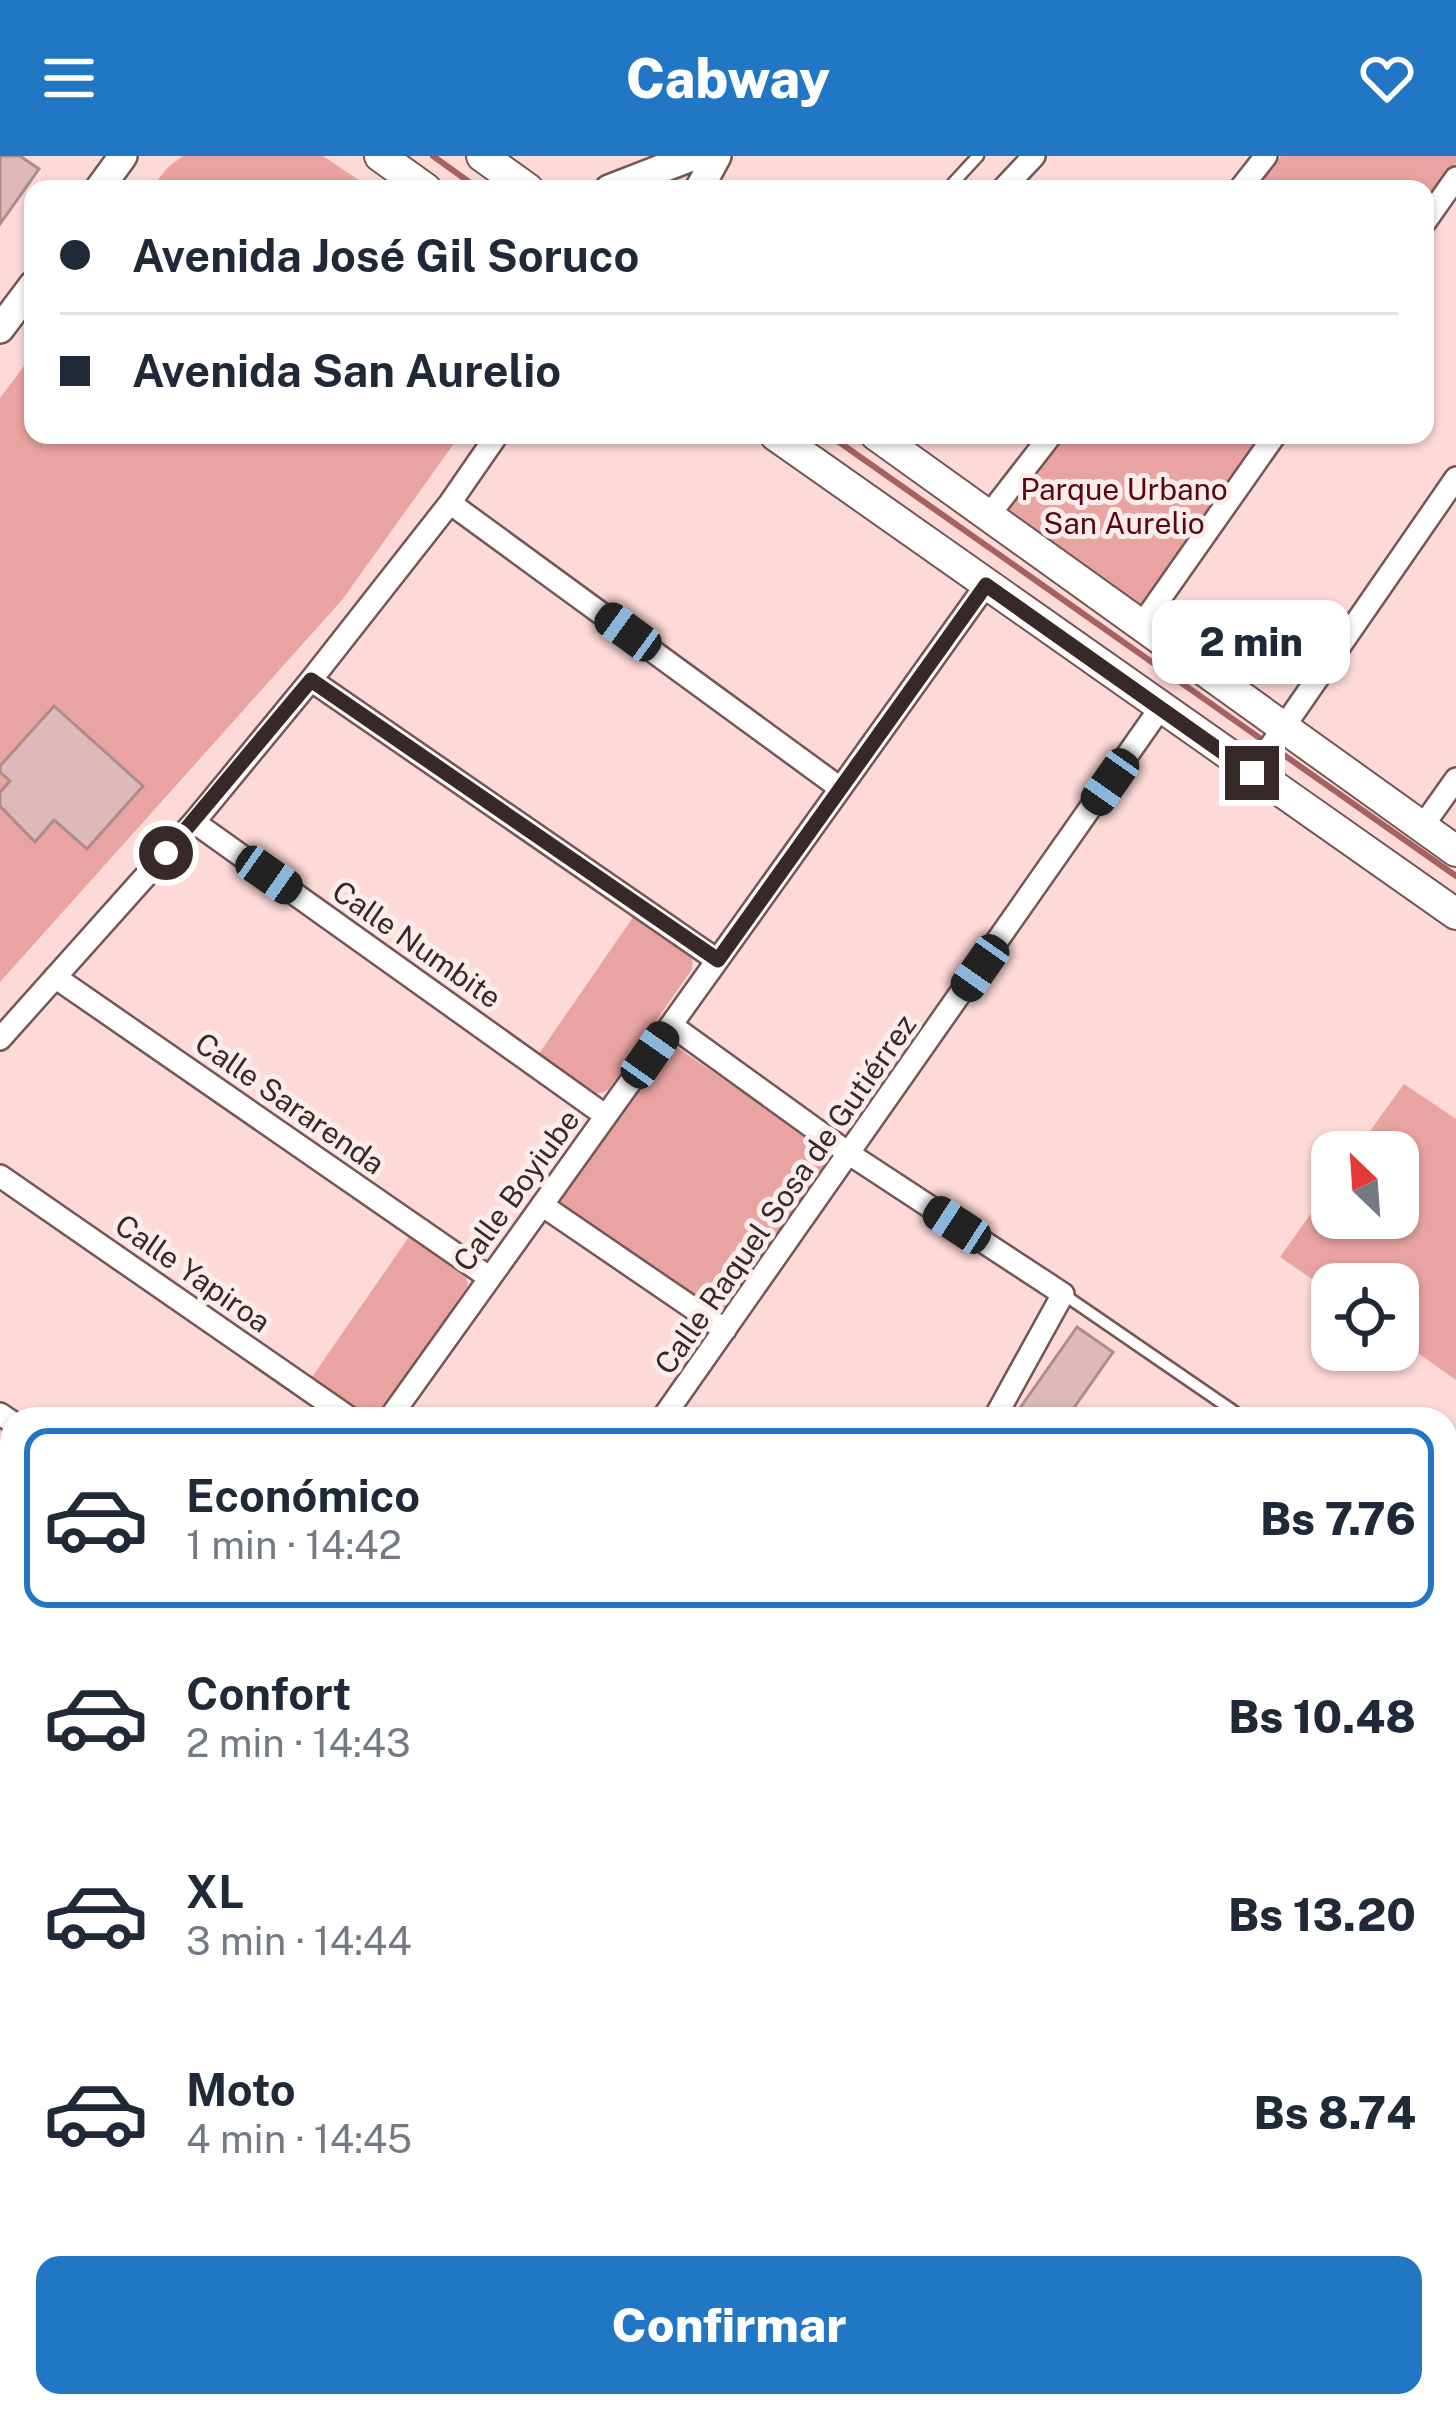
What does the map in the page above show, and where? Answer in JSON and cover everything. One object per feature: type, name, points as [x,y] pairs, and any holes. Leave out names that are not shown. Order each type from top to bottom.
[{"type":"main road","points":[[380,156],[413,180]]},
{"type":"main road","points":[[485,157],[516,180]]},
{"type":"main road","points":[[788,444],[1456,914]]},
{"type":"main road","points":[[889,444],[1281,733],[1456,851]]},
{"type":"street","points":[[632,180],[694,156]]},
{"type":"street","points":[[1011,180],[1034,156]]},
{"type":"street","points":[[1247,180],[1266,156]]},
{"type":"street","points":[[1434,209],[1456,178]]},
{"type":"street","points":[[0,329],[24,297]]},
{"type":"street","points":[[0,1039],[194,822],[311,680],[451,502],[489,444]]},
{"type":"street","points":[[989,514],[1044,444]]},
{"type":"street","points":[[1140,627],[1269,444]]},
{"type":"street","points":[[1256,769],[1456,478]]},
{"type":"street","points":[[451,502],[840,788]]},
{"type":"street","name":"Calle Boyiube","points":[[398,1407],[986,585]]},
{"type":"street","points":[[311,680],[718,960]]},
{"type":"street","name":"Calle Raquel Sosa de Gutiérrez","points":[[670,1407],[1162,707]]},
{"type":"street","points":[[1422,827],[1456,779]]},
{"type":"street","name":"Calle Numbite","points":[[194,822],[606,1116]]},
{"type":"street","name":"Calle Sararenda","points":[[56,977],[490,1278]]},
{"type":"street","points":[[671,1025],[851,1155],[1064,1294],[1001,1407]]},
{"type":"street","name":"Calle Yapiroa","points":[[0,1176],[334,1407]]},
{"type":"street","points":[[542,1205],[725,1330]]},
{"type":"lane","points":[[955,180],[978,156]]},
{"type":"lane","points":[[1064,1294],[1228,1407]]},
{"type":"green space","points":[[183,156],[323,156],[359,180],[158,180]]},
{"type":"green space","points":[[1281,156],[1456,156],[1434,194],[1434,180],[1262,180]]},
{"type":"green space","points":[[24,366],[24,444],[454,444],[342,600],[0,982],[0,398]]},
{"type":"green space","name":"Parque Urbano San Aurelio","points":[[1056,444],[1256,444],[1140,606],[1005,509]]},
{"type":"green space","points":[[638,910],[693,952],[692,969],[609,1089],[591,1093],[571,1085],[536,1058]]},
{"type":"green space","points":[[666,1046],[678,1048],[832,1154],[833,1163],[720,1313],[711,1315],[561,1210],[557,1201]]},
{"type":"green space","points":[[1404,1084],[1456,1119],[1456,1380],[1419,1354],[1419,1263],[1311,1263],[1311,1278],[1280,1257],[1311,1213],[1311,1239],[1419,1239],[1419,1131],[1370,1131]]},
{"type":"green space","points":[[413,1231],[465,1269],[468,1285],[388,1407],[356,1407],[312,1377]]},
{"type":"building","points":[[0,156],[20,156],[39,169],[31,180],[24,180],[24,190],[0,224]]},
{"type":"building","points":[[54,706],[143,786],[87,849],[54,820],[35,842],[0,806],[0,792],[10,781],[0,766]]},
{"type":"building","points":[[1077,1327],[1113,1352],[1074,1407],[1021,1407]]},
{"type":"waterway","points":[[433,156],[466,180]]},
{"type":"waterway","points":[[842,444],[1456,876]]},
{"type":"route","points":[[166,853],[311,680],[718,960],[986,585],[1252,773]]}]
